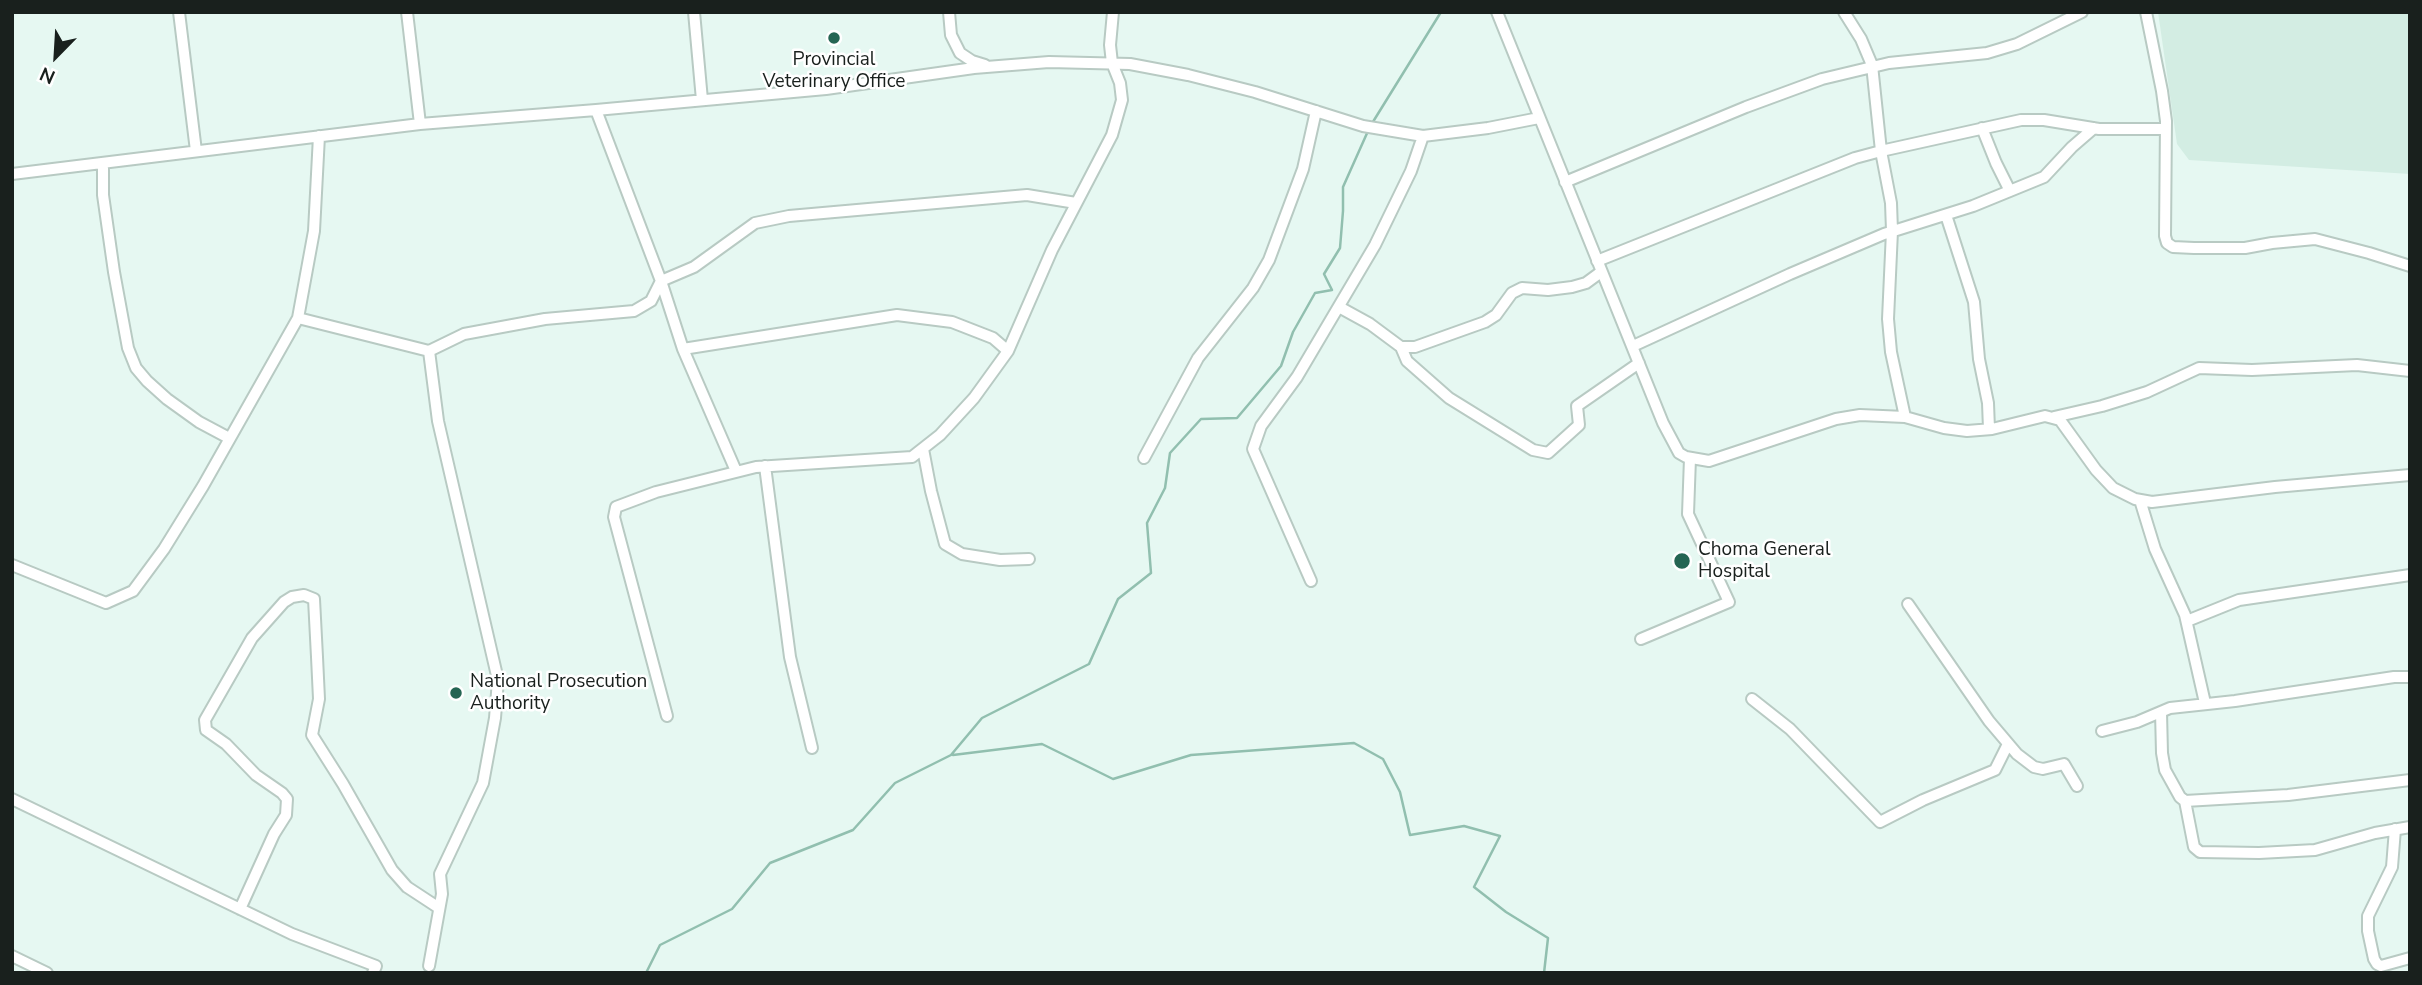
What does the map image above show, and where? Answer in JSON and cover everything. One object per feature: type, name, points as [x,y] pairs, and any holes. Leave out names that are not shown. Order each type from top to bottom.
[{"type":"street","points":[[179,12],[196,151]]},
{"type":"street","points":[[407,12],[420,124]]},
{"type":"street","points":[[694,12],[702,100]]},
{"type":"street","points":[[948,12],[951,34],[960,54],[991,67]]},
{"type":"street","points":[[667,716],[614,517],[615,507],[656,492],[765,466],[912,457],[940,435],[974,398],[1008,351],[1052,250],[1112,135],[1122,100],[1110,45],[1113,12]]},
{"type":"street","points":[[1497,12],[1663,423],[1679,453],[1690,458],[1709,461],[1860,415],[1905,417],[1944,428],[1967,431],[1989,429],[2031,418],[2054,417],[2113,403],[2147,392],[2199,368],[2252,370],[2357,365],[2410,371]]},
{"type":"street","points":[[1844,12],[1861,39],[1872,65],[1892,232],[1888,319],[1891,352],[1905,417]]},
{"type":"street","points":[[1565,182],[1796,88],[1872,65],[1987,54],[2017,44],[2082,12]]},
{"type":"street","points":[[2146,12],[2162,91],[2166,129],[2165,240],[2170,245],[2245,248],[2315,239],[2410,267]]},
{"type":"street","points":[[12,174],[420,124],[826,89],[1049,62],[1130,64],[1188,75],[1255,92],[1363,126],[1423,136],[1539,118]]},
{"type":"street","points":[[597,110],[661,281],[683,349],[736,471]]},
{"type":"street","points":[[1144,458],[1198,358],[1253,288],[1269,260],[1303,169],[1316,111]]},
{"type":"street","points":[[1339,307],[1370,324],[1401,347],[1408,348],[1485,322],[1496,315],[1512,293],[1522,288],[1548,290],[1586,283],[1599,267],[1831,167],[1881,151],[2030,120],[2094,128],[2166,129]]},
{"type":"street","points":[[1982,128],[2010,191]]},
{"type":"street","points":[[1633,346],[1790,274],[1892,232],[1946,215],[2044,177],[2094,128]]},
{"type":"street","points":[[12,565],[106,603],[133,591],[164,549],[299,318],[314,231],[320,136]]},
{"type":"street","points":[[1311,581],[1253,449],[1261,426],[1297,377],[1376,245],[1411,171],[1423,136]]},
{"type":"street","points":[[103,163],[103,195],[114,272],[128,348],[136,368],[146,381],[167,399],[199,422],[229,438]]},
{"type":"street","points":[[299,318],[429,351],[464,334],[545,319],[634,312],[651,301],[661,281],[694,267],[755,223],[789,216],[1027,195],[1076,203]]},
{"type":"street","points":[[1946,215],[1974,302],[1989,429]]},
{"type":"street","points":[[683,349],[897,315],[953,322],[993,338],[1008,351]]},
{"type":"street","points":[[1401,347],[1407,361],[1449,398],[1533,450],[1548,453],[1579,425],[1577,406],[1639,363]]},
{"type":"street","points":[[429,351],[438,421],[498,680],[495,718],[483,783],[440,874],[442,894],[429,966]]},
{"type":"street","points":[[2054,417],[2060,420],[2096,470],[2113,488],[2140,500],[2152,502],[2275,487],[2410,475]]},
{"type":"street","points":[[923,449],[944,544],[962,554],[1000,561],[1029,559]]},
{"type":"street","points":[[1641,639],[1729,602],[1688,514],[1690,458]]},
{"type":"street","points":[[765,466],[790,657],[812,748]]},
{"type":"street","points":[[2140,500],[2155,549],[2187,621],[2205,704]]},
{"type":"street","points":[[2187,621],[2239,600],[2410,575]]},
{"type":"street","points":[[240,909],[274,834],[286,816],[287,799],[256,775],[226,744],[206,730],[205,720],[252,638],[284,602],[304,594],[314,599],[319,699],[312,735],[392,870],[407,887],[439,908]]},
{"type":"street","points":[[1908,604],[1989,721],[2017,754],[2034,767],[2043,769],[2064,764],[2077,786]]},
{"type":"street","points":[[2102,731],[2137,722],[2170,708],[2410,677]]},
{"type":"street","points":[[1752,699],[1790,729],[1881,822],[1923,800],[1995,769],[2008,744]]},
{"type":"street","points":[[2161,712],[2165,770],[2180,797],[2185,800],[2216,801],[2288,795],[2410,780]]},
{"type":"street","points":[[12,799],[292,934],[366,961],[376,966],[373,973]]},
{"type":"street","points":[[2185,800],[2194,847],[2200,852],[2308,850],[2410,827]]},
{"type":"street","points":[[2395,829],[2392,867],[2368,916],[2368,930],[2376,964],[2381,966],[2410,958]]},
{"type":"street","points":[[12,956],[47,973]]},
{"type":"shaded area","points":[[2158,12],[2410,12],[2410,174],[2189,160],[2177,144]]},
{"type":"waterway","points":[[1371,125],[1441,12]]},
{"type":"waterway","points":[[646,973],[660,945],[732,909],[770,863],[853,830],[895,783],[951,755],[982,718],[1089,664],[1118,599],[1151,573],[1147,523],[1165,488],[1170,453],[1201,419],[1237,418],[1281,366],[1293,332],[1315,293],[1332,290],[1324,274],[1340,248],[1343,187],[1368,131]]},
{"type":"waterway","points":[[953,755],[1042,744],[1113,779],[1191,755],[1354,743],[1383,759],[1400,792],[1410,835],[1464,826],[1500,836],[1474,887],[1506,912],[1548,938],[1544,973]]},
{"type":"place","name":"Provincial Veterinary Office","points":[[834,38]]},
{"type":"place","name":"Choma General Hospital","points":[[1682,561]]},
{"type":"place","name":"National Prosecution Authority","points":[[456,693]]}]
